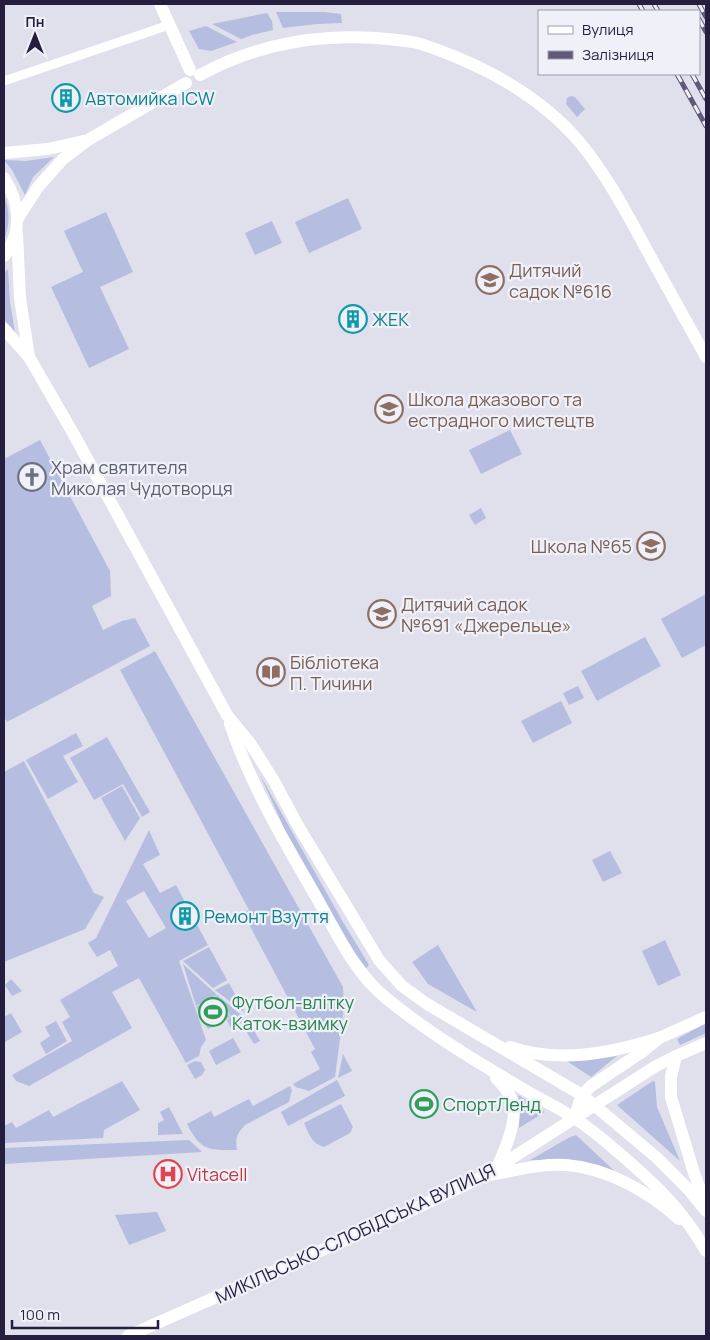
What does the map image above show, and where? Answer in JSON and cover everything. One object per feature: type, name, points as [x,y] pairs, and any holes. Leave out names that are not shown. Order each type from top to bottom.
[{"type":"main road","points":[[160,4],[195,73]]},
{"type":"main road","points":[[18,218],[51,171],[63,159],[88,140],[186,84],[185,76],[250,52],[276,45],[323,38],[389,39],[416,43],[453,55],[494,74],[541,104],[558,119],[582,146],[611,186],[706,357]]},
{"type":"main road","points":[[4,153],[48,149],[88,140]]},
{"type":"main road","points":[[4,178],[16,200],[20,298],[29,357]]},
{"type":"main road","points":[[4,256],[17,233]]},
{"type":"main road","points":[[4,330],[29,357],[73,433],[227,714],[250,743],[274,781],[322,866],[379,960],[402,986],[427,1004],[582,1095],[656,1156],[690,1190],[706,1211]]},
{"type":"main road","points":[[227,714],[240,754],[257,792],[342,942],[370,984],[438,1038],[574,1118],[642,1172],[673,1202],[698,1236],[706,1251]]},
{"type":"main road","points":[[486,1039],[522,1051],[548,1056],[596,1054],[630,1047],[659,1038],[706,1017]]},
{"type":"main road","points":[[574,1118],[582,1095],[591,1086],[642,1052],[659,1038]]},
{"type":"main road","name":"МИКІЛЬСЬКО-СЛОБІДСЬКА ВУЛИЦЯ","points":[[128,1336],[406,1213],[484,1176],[676,1056],[706,1043]]},
{"type":"main road","points":[[676,1056],[671,1077],[671,1097],[694,1173],[706,1204]]},
{"type":"main road","points":[[486,1067],[506,1088],[513,1102],[509,1140],[496,1168]]},
{"type":"main road","points":[[484,1176],[531,1168],[565,1165],[598,1171],[623,1182],[666,1208],[698,1236]]},
{"type":"street","points":[[4,81],[169,25]]},
{"type":"shaded area","points":[[276,12],[341,14],[342,23],[283,28]]},
{"type":"shaded area","points":[[267,13],[272,21],[273,30],[241,39],[212,24]]},
{"type":"shaded area","points":[[206,26],[237,42],[211,51],[199,49],[189,31]]},
{"type":"shaded area","points":[[575,97],[585,109],[577,117],[566,104],[567,98]]},
{"type":"shaded area","points":[[54,157],[33,177],[25,195],[12,170],[4,160],[26,161]]},
{"type":"shaded area","points":[[4,195],[8,218],[4,240]]},
{"type":"shaded area","points":[[348,198],[362,229],[309,253],[295,222]]},
{"type":"shaded area","points":[[106,212],[133,272],[100,287],[129,349],[89,368],[51,287],[83,272],[64,231]]},
{"type":"shaded area","points":[[272,221],[282,243],[255,255],[245,233]]},
{"type":"shaded area","points":[[8,269],[10,302],[15,332],[4,319],[4,273]]},
{"type":"shaded area","points":[[510,430],[522,454],[481,474],[469,450]]},
{"type":"shaded area","points":[[40,440],[110,571],[111,596],[92,606],[103,630],[122,621],[135,618],[150,646],[7,722],[4,717],[4,459]]},
{"type":"shaded area","points":[[481,508],[486,518],[475,525],[469,515]]},
{"type":"shaded area","points":[[706,594],[706,645],[682,658],[661,619]]},
{"type":"shaded area","points":[[645,637],[661,666],[597,701],[581,671]]},
{"type":"shaded area","points":[[155,651],[343,987],[344,1008],[335,1077],[309,1091],[296,1087],[293,1084],[320,1069],[311,1052],[315,1049],[243,913],[249,910],[120,670]]},
{"type":"shaded area","points":[[578,686],[584,698],[569,705],[563,693]]},
{"type":"shaded area","points":[[561,701],[572,723],[533,743],[521,721]]},
{"type":"shaded area","points":[[76,733],[83,746],[63,756],[78,782],[48,799],[26,760]]},
{"type":"shaded area","points":[[107,737],[150,812],[142,817],[123,784],[94,800],[70,758]]},
{"type":"shaded area","points":[[24,761],[94,893],[104,897],[85,929],[4,962],[4,772]]},
{"type":"shaded area","points":[[260,775],[369,965],[366,968],[354,952],[290,841]]},
{"type":"shaded area","points":[[122,786],[140,818],[125,841],[101,798]]},
{"type":"shaded area","points":[[149,830],[160,855],[143,864],[160,893],[176,885],[186,904],[174,911],[183,928],[195,921],[208,945],[179,961],[206,1040],[201,1047],[199,1056],[186,1063],[139,978],[112,992],[132,1028],[29,1086],[16,1081],[12,1075],[72,1041],[62,1022],[70,1017],[60,1000],[118,966],[110,950],[97,957],[88,943],[96,938]],"holes":[[[144,891],[166,928],[149,938],[126,901]]]},
{"type":"shaded area","points":[[610,851],[622,873],[603,882],[592,860]]},
{"type":"shaded area","points":[[665,940],[681,975],[658,986],[642,951]]},
{"type":"shaded area","points":[[438,945],[477,1012],[428,984],[412,962]]},
{"type":"shaded area","points":[[209,947],[227,980],[213,988],[183,961]]},
{"type":"shaded area","points":[[183,964],[217,995],[196,1006]]},
{"type":"shaded area","points":[[11,979],[22,991],[12,996],[5,985]]},
{"type":"shaded area","points":[[229,983],[245,1013],[215,990]]},
{"type":"shaded area","name":"Футбол-влітку Каток-взимку","points":[[218,995],[230,1017],[208,1029],[196,1007]]},
{"type":"shaded area","points":[[220,997],[247,1020],[231,1028],[227,1020],[231,1017]]},
{"type":"shaded area","points":[[11,1013],[22,1032],[5,1042],[4,1017]]},
{"type":"shaded area","points":[[56,1021],[67,1041],[46,1054],[40,1043],[50,1036],[45,1027]]},
{"type":"shaded area","points":[[706,1023],[706,1033],[680,1045],[677,1039]]},
{"type":"shaded area","points":[[252,1027],[260,1041],[254,1044],[246,1031]]},
{"type":"shaded area","points":[[233,1038],[241,1052],[216,1065],[209,1051]]},
{"type":"shaded area","points":[[343,1054],[352,1071],[338,1078]]},
{"type":"shaded area","points":[[617,1056],[591,1077],[567,1061]]},
{"type":"shaded area","points":[[195,1061],[201,1062],[205,1070],[202,1075],[195,1079],[187,1065]]},
{"type":"shaded area","points":[[337,1080],[345,1096],[288,1126],[281,1112]]},
{"type":"shaded area","points":[[122,1081],[140,1110],[104,1130],[103,1138],[4,1143],[4,1126],[12,1122],[16,1128],[49,1110],[53,1117]]},
{"type":"shaded area","points":[[653,1081],[655,1082],[657,1107],[680,1161],[617,1105]]},
{"type":"shaded area","points":[[290,1086],[292,1090],[289,1102],[242,1128],[237,1136],[237,1150],[219,1150],[206,1147],[201,1144],[187,1124],[211,1111],[214,1117],[249,1099],[253,1106]]},
{"type":"shaded area","points":[[518,1095],[545,1112],[519,1128],[520,1104]]},
{"type":"shaded area","points":[[341,1104],[353,1127],[350,1133],[324,1147],[320,1146],[311,1138],[304,1123]]},
{"type":"shaded area","points":[[169,1107],[183,1134],[158,1135],[158,1123],[164,1120],[160,1112]]},
{"type":"shaded area","points":[[576,1135],[622,1178],[566,1160],[530,1160]]},
{"type":"shaded area","points":[[189,1140],[202,1152],[4,1164],[4,1148]]},
{"type":"shaded area","points":[[157,1212],[166,1231],[129,1245],[115,1215]]},
{"type":"railway","points":[[639,4],[642,10]]},
{"type":"railway","points":[[654,4],[657,10]]},
{"type":"railway","points":[[699,4],[706,17]]},
{"type":"railway","points":[[700,21],[706,32]]},
{"type":"railway","points":[[678,75],[706,126]]},
{"type":"railway","points":[[693,75],[706,99]]},
{"type":"place","name":"Автомийка ICW","points":[[66,98]]},
{"type":"place","name":"Дитячий садок №616","points":[[490,280]]},
{"type":"place","name":"ЖЕК","points":[[353,319]]},
{"type":"place","name":"Школа джазового та естрадного мистецтв","points":[[389,409]]},
{"type":"place","name":"Храм святителя Миколая Чудотворця","points":[[32,477]]},
{"type":"place","name":"Школа №65","points":[[651,546]]},
{"type":"place","name":"Дитячий садок №691 «Джерельце»","points":[[382,614]]},
{"type":"place","name":"Бібліотека П. Тичини","points":[[271,672]]},
{"type":"place","name":"Ремонт Взуття","points":[[185,916]]},
{"type":"place","name":"Футбол-влітку Каток-взимку","points":[[213,1012]]},
{"type":"place","name":"СпортЛенд","points":[[424,1104]]},
{"type":"place","name":"Vitacell","points":[[168,1174]]}]
